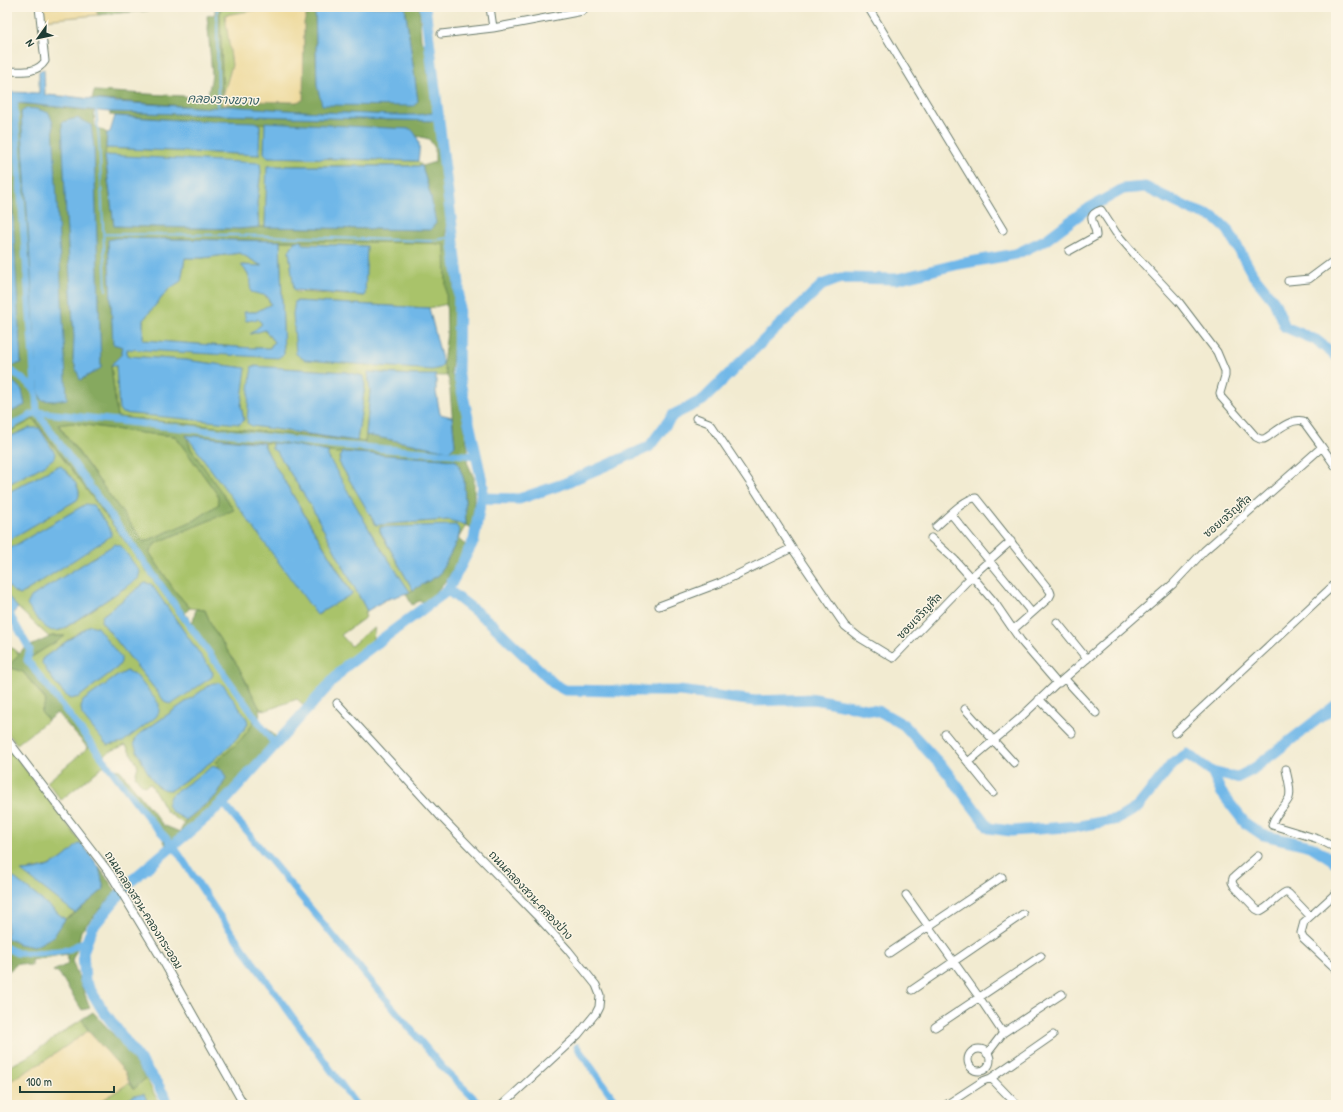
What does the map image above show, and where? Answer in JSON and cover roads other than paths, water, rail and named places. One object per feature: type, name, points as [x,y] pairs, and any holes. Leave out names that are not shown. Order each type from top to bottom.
[{"type":"street","points":[[7,71],[28,72],[35,70],[40,67],[45,60],[39,7]]},
{"type":"street","points":[[490,7],[493,28]]},
{"type":"street","points":[[868,7],[1003,230]]},
{"type":"street","points":[[441,34],[493,28],[583,11]]},
{"type":"street","points":[[1069,251],[1096,236],[1092,216],[1099,210],[1102,210],[1116,233],[1136,257],[1179,302],[1217,352],[1225,371],[1220,392],[1221,397],[1256,436],[1260,439],[1264,439],[1290,423],[1300,420],[1303,421],[1336,467]]},
{"type":"street","points":[[1288,281],[1309,279],[1336,259]]},
{"type":"street","name":"ซอยเจริญศีล","points":[[696,418],[712,426],[845,626],[855,635],[893,658],[972,577]]},
{"type":"street","name":"ซอยเจริญศีล","points":[[968,762],[1057,683],[1065,679],[1173,584],[1204,551],[1322,446]]},
{"type":"street","points":[[936,527],[972,498],[976,498],[1051,592],[1049,598],[1014,629]]},
{"type":"street","points":[[951,514],[1032,613]]},
{"type":"street","points":[[931,538],[972,577],[995,603],[1021,641],[1057,683]]},
{"type":"street","points":[[972,577],[1010,541]]},
{"type":"street","points":[[659,606],[720,584],[792,548]]},
{"type":"street","points":[[1175,734],[1336,583]]},
{"type":"street","points":[[1057,622],[1087,659]]},
{"type":"street","points":[[1065,679],[1096,713]]},
{"type":"street","points":[[1039,700],[1072,733]]},
{"type":"street","name":"ถนนคลองสวน-คลองป่าง","points":[[338,703],[439,815],[536,915],[568,950],[596,985],[600,995],[599,1008],[596,1013],[578,1035],[502,1105]]},
{"type":"street","points":[[965,709],[1014,763]]},
{"type":"street","points":[[945,734],[993,792]]},
{"type":"street","name":"ถนนคลองสวน-คลองกระออม","points":[[7,739],[111,875],[164,963],[244,1105]]},
{"type":"street","points":[[1286,769],[1289,788],[1288,799],[1272,825],[1318,838],[1336,848]]},
{"type":"street","points":[[1258,856],[1233,878],[1232,882],[1234,886],[1256,909],[1260,911],[1286,892],[1310,916]]},
{"type":"street","points":[[889,953],[1002,876]]},
{"type":"street","points":[[1336,893],[1304,922],[1301,930],[1303,938],[1336,969]]},
{"type":"street","points":[[906,895],[979,997],[1002,1033]]},
{"type":"street","points":[[912,990],[1023,914]]},
{"type":"street","points":[[935,1027],[1041,956]]},
{"type":"street","points":[[987,1054],[1002,1033],[1062,994]]},
{"type":"street","points":[[946,1105],[1053,1036]]},
{"type":"street","points":[[975,1050],[982,1050],[987,1054],[989,1063],[984,1069],[978,1071],[972,1068],[968,1062],[970,1054],[975,1050]]},
{"type":"street","points":[[984,1069],[989,1078],[1017,1105]]},
{"type":"water","points":[[315,7],[405,7],[418,101],[414,106],[322,105],[317,86]]},
{"type":"water","points":[[44,69],[45,95],[116,102],[210,108],[227,106],[393,115],[417,115],[432,113],[434,110],[438,124],[435,121],[110,112],[7,102],[7,92],[39,93],[39,71]]},
{"type":"water","points":[[27,108],[37,109],[49,113],[53,123],[67,399],[55,401],[42,400],[39,394],[37,376],[21,112]]},
{"type":"water","points":[[115,116],[178,120],[255,122],[260,125],[259,155],[106,148],[107,133],[110,132]]},
{"type":"water","points":[[77,118],[91,125],[94,147],[101,368],[80,380],[73,360],[74,337],[66,217],[62,122]]},
{"type":"water","points":[[265,122],[411,129],[417,136],[419,144],[418,161],[268,157],[264,153]]},
{"type":"water","points":[[105,155],[260,163],[261,171],[257,203],[259,227],[239,229],[114,226]]},
{"type":"water","points":[[267,166],[422,166],[431,197],[436,223],[430,230],[265,227]]},
{"type":"water","points":[[7,199],[12,199],[21,363],[12,366],[7,362]]},
{"type":"water","points":[[116,238],[280,241],[284,354],[278,358],[127,349],[127,356],[186,360],[246,368],[241,406],[244,420],[240,424],[122,413],[119,409],[116,365],[111,365],[121,355],[123,347],[113,344],[108,240]],"holes":[[[240,253],[262,266],[241,265],[251,281],[251,292],[267,296],[271,304],[256,312],[244,312],[246,321],[258,319],[262,324],[250,334],[265,330],[274,342],[270,348],[143,340],[143,320],[169,289],[181,281],[185,258],[203,258]]]},
{"type":"water","points":[[295,241],[302,241],[303,244],[367,246],[365,296],[294,290],[289,251]]},
{"type":"water","points":[[295,301],[429,308],[443,364],[440,368],[432,370],[305,360],[296,354],[293,314]]},
{"type":"water","points":[[252,366],[345,372],[363,376],[365,385],[357,441],[252,426],[247,423]]},
{"type":"water","points":[[368,372],[436,375],[436,392],[440,414],[452,417],[455,445],[449,451],[366,435],[370,392]]},
{"type":"water","points":[[7,376],[22,390],[25,405],[7,414]]},
{"type":"water","points":[[29,428],[39,428],[55,453],[54,458],[45,465],[7,485],[7,438]]},
{"type":"water","points":[[186,435],[263,443],[352,594],[317,615]]},
{"type":"water","points":[[272,443],[294,445],[328,452],[328,456],[373,536],[410,592],[385,600],[367,611],[311,506],[277,452],[272,449]]},
{"type":"water","points":[[342,452],[457,461],[464,480],[466,525],[449,520],[376,525],[339,462]]},
{"type":"water","points":[[58,466],[61,466],[75,482],[79,491],[77,500],[7,541],[7,493]]},
{"type":"water","points":[[86,504],[93,505],[111,531],[111,536],[20,595],[14,592],[7,585],[7,550]]},
{"type":"water","points":[[456,525],[460,531],[458,539],[439,575],[413,590],[380,531],[380,527]]},
{"type":"water","points":[[115,544],[121,546],[140,572],[138,579],[63,629],[52,631],[43,625],[27,605],[31,597]]},
{"type":"water","points":[[145,583],[151,584],[213,673],[212,677],[172,704],[166,703],[101,621],[102,616]]},
{"type":"water","points":[[7,595],[18,608],[12,614],[7,614]]},
{"type":"water","points":[[90,625],[97,627],[121,658],[121,662],[118,667],[79,697],[71,699],[60,688],[48,672],[42,663],[43,658]]},
{"type":"water","points":[[127,671],[135,674],[159,704],[159,712],[156,717],[123,742],[108,745],[82,715],[81,708],[83,701],[116,677]]},
{"type":"water","points":[[213,683],[219,683],[224,686],[247,719],[248,724],[240,735],[222,753],[203,768],[171,790],[162,789],[152,779],[141,760],[134,743],[137,736]]},
{"type":"water","points":[[213,766],[222,770],[226,778],[217,795],[186,820],[172,812],[167,805],[170,796]]},
{"type":"water","points":[[78,844],[83,845],[99,867],[104,889],[75,913],[21,871],[39,869],[53,864],[59,861]]},
{"type":"water","points":[[7,872],[65,919],[54,936],[34,947],[19,944],[7,938]]},
{"type":"water","points":[[144,1094],[149,1105],[119,1105],[134,1096]]},
{"type":"waterway","name":"คลองรางขวาง","points":[[217,7],[218,108]]},
{"type":"waterway","points":[[169,1105],[158,1085],[102,1009],[85,981],[83,952],[92,928],[130,882],[223,803],[346,666],[448,590],[474,540],[483,486],[458,373],[459,284],[425,7]]},
{"type":"waterway","points":[[14,100],[37,412],[275,745]]},
{"type":"waterway","points":[[96,109],[99,140],[106,290]]},
{"type":"waterway","points":[[481,498],[519,499],[563,484],[649,447],[673,415],[703,400],[822,285],[841,278],[897,279],[959,264],[1016,254],[1047,239],[1084,211],[1123,189],[1145,187],[1190,209],[1215,218],[1228,230],[1253,275],[1274,301],[1285,327],[1316,340],[1336,356]]},
{"type":"waterway","points":[[104,234],[231,235],[430,241],[453,237]]},
{"type":"waterway","points":[[7,367],[35,389]]},
{"type":"waterway","points":[[7,428],[37,412],[335,445],[477,456]]},
{"type":"waterway","points":[[448,590],[492,624],[554,684],[565,690],[680,691],[755,701],[815,699],[881,712],[904,725],[946,771],[989,828],[1011,831],[1080,826],[1118,819],[1138,807],[1172,764],[1187,754],[1212,772],[1236,778],[1252,770],[1336,705]]},
{"type":"waterway","points":[[7,609],[30,650],[27,660],[153,824],[173,845],[217,912],[356,1105]]},
{"type":"waterway","points":[[1212,772],[1221,792],[1245,823],[1263,835],[1311,846],[1336,862]]},
{"type":"waterway","points":[[223,803],[442,1067],[483,1105]]},
{"type":"waterway","points":[[7,948],[17,953],[38,953],[68,950],[87,940]]},
{"type":"waterway","points":[[577,1047],[618,1105]]}]
